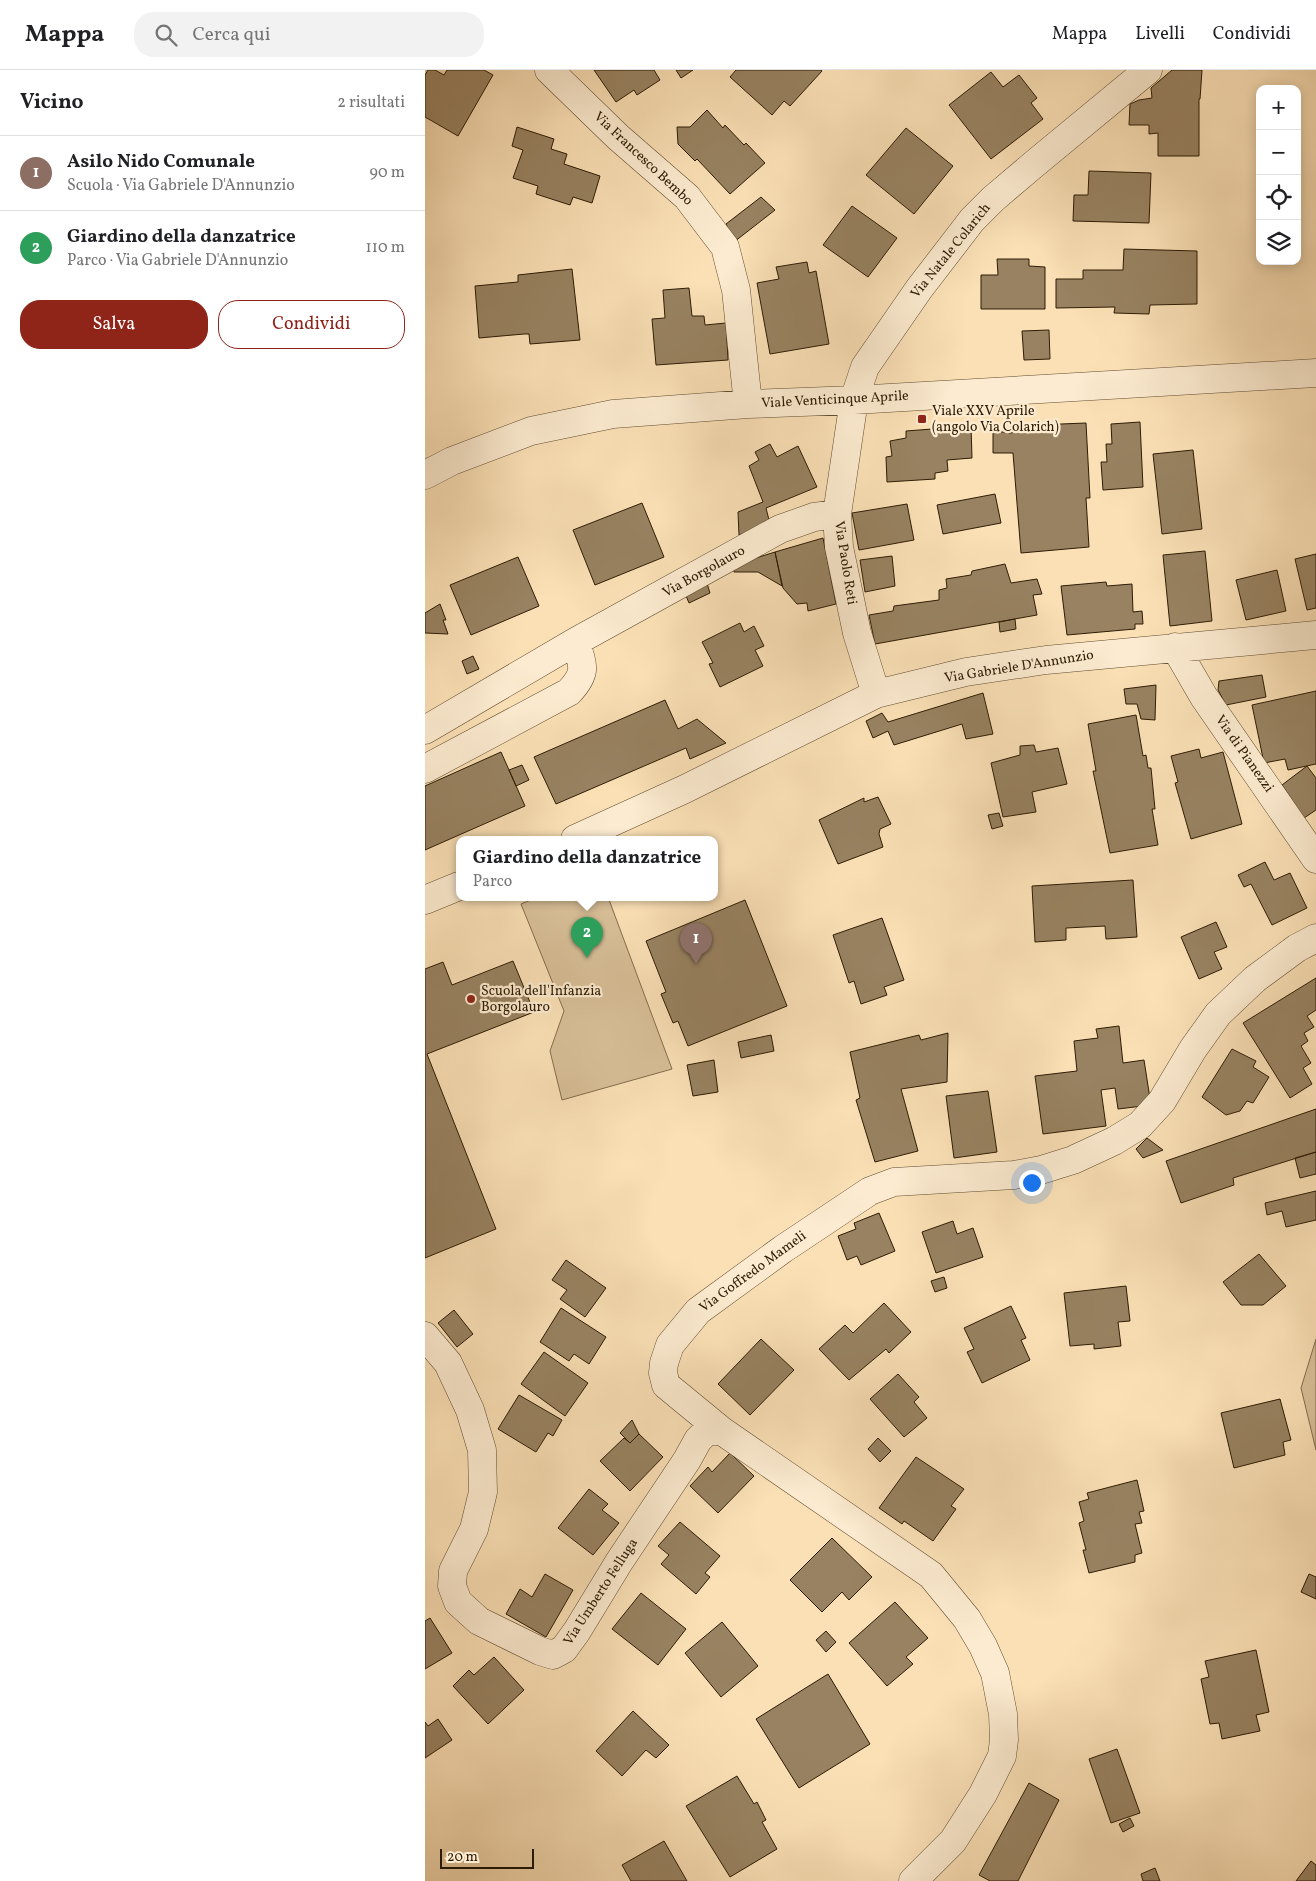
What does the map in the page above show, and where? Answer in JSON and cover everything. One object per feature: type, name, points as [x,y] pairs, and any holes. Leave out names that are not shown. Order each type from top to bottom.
[{"type":"street","name":"Via Francesco Bembo","points":[[549,70],[618,137],[687,197],[725,247],[735,290],[748,404]]},
{"type":"street","name":"Via Natale Colarich","points":[[854,400],[865,367],[919,290],[972,220],[993,198],[1148,70]]},
{"type":"street","name":"Viale Venticinque Aprile","points":[[425,475],[452,461],[531,431],[613,414],[748,404],[854,400],[1316,373]]},
{"type":"street","name":"Via Paolo Reti","points":[[854,400],[837,514],[839,547],[857,633],[876,694]]},
{"type":"street","name":"Via Borgolauro","points":[[425,730],[575,642],[780,530],[815,517],[837,514]]},
{"type":"street","name":"Via Gabriele D'Annunzio","points":[[582,836],[685,789],[876,694],[966,672],[1046,660],[1316,635]]},
{"type":"street","points":[[425,769],[569,692],[580,680],[583,662],[575,642]]},
{"type":"street","name":"Via di Pianezzi","points":[[1175,647],[1204,697],[1316,859]]},
{"type":"street","points":[[425,900],[456,887]]},
{"type":"street","name":"Via Goffredo Mameli","points":[[913,1881],[953,1841],[983,1794],[1002,1756],[1004,1740],[1003,1714],[995,1673],[983,1646],[967,1619],[931,1575],[722,1431],[666,1385],[663,1373],[664,1362],[671,1345],[698,1311],[783,1249],[870,1192],[894,1182],[1014,1175],[1041,1170],[1073,1160],[1114,1142],[1140,1125],[1163,1101],[1193,1050],[1218,1014],[1255,979],[1297,948],[1316,938]]},
{"type":"street","name":"Via Umberto Felluga","points":[[425,1336],[448,1363],[470,1410],[482,1450],[483,1492],[481,1501],[474,1529],[453,1571],[452,1586],[458,1602],[479,1620],[553,1655],[564,1650],[577,1631],[698,1440],[710,1431],[722,1431]]},
{"type":"shaded area","points":[[528,901],[609,901],[672,1069],[562,1100],[550,1051],[564,1011],[521,904]]},
{"type":"shaded area","points":[[1316,1339],[1316,1450],[1301,1388]]},
{"type":"building","points":[[428,70],[435,70],[444,75],[447,70],[484,70],[493,75],[458,136],[425,117],[425,75]]},
{"type":"building","points":[[594,70],[654,70],[660,80],[637,95],[634,90],[616,102]]},
{"type":"building","points":[[676,70],[693,70],[681,78]]},
{"type":"building","points":[[736,70],[822,71],[790,106],[784,101],[772,115],[730,77]]},
{"type":"building","points":[[1172,70],[1202,70],[1199,99],[1199,156],[1158,156],[1158,133],[1149,134],[1149,125],[1129,125],[1130,104],[1152,98],[1151,88]]},
{"type":"building","points":[[991,72],[1003,87],[1019,75],[1037,98],[1031,103],[1043,119],[991,159],[949,105]]},
{"type":"building","points":[[707,110],[723,128],[725,125],[765,163],[730,194],[697,159],[695,161],[678,144],[677,127],[690,127]]},
{"type":"building","points":[[517,127],[554,139],[551,149],[567,154],[564,164],[600,176],[592,203],[573,197],[570,205],[536,194],[538,186],[513,178],[523,150],[512,146]]},
{"type":"building","points":[[906,128],[953,166],[914,214],[866,175]]},
{"type":"building","points":[[1089,171],[1151,173],[1149,223],[1073,221],[1074,195],[1088,195]]},
{"type":"building","points":[[761,197],[775,210],[734,242],[726,224]]},
{"type":"building","points":[[852,206],[897,238],[868,277],[823,245]]},
{"type":"building","points":[[1124,249],[1197,251],[1197,304],[1150,305],[1149,314],[1114,313],[1115,307],[1056,308],[1056,279],[1083,279],[1083,270],[1123,270]]},
{"type":"building","points":[[997,259],[1029,259],[1029,266],[1045,267],[1045,309],[981,309],[981,275],[998,275]]},
{"type":"building","points":[[807,262],[809,273],[816,271],[829,344],[770,354],[757,283],[779,279],[776,267]]},
{"type":"building","points":[[572,269],[580,340],[530,344],[529,334],[479,338],[475,286],[518,282],[518,275]]},
{"type":"building","points":[[689,288],[692,316],[704,316],[705,325],[726,323],[728,360],[656,365],[652,319],[665,318],[663,290]]},
{"type":"building","points":[[1049,330],[1050,359],[1024,360],[1022,331]]},
{"type":"building","points":[[1140,422],[1143,487],[1103,490],[1101,462],[1107,462],[1106,444],[1112,444],[1111,424]]},
{"type":"building","points":[[1086,423],[1090,498],[1086,498],[1089,547],[1021,553],[1013,453],[993,453],[993,431],[1012,433],[1011,426]]},
{"type":"building","points":[[971,426],[972,458],[947,460],[948,471],[935,473],[935,479],[887,482],[886,457],[892,456],[890,441],[906,438],[906,431]]},
{"type":"building","points":[[770,444],[777,457],[798,446],[817,487],[766,508],[770,524],[739,535],[738,512],[763,502],[749,466],[759,460],[755,452]]},
{"type":"building","points":[[1193,450],[1202,529],[1162,534],[1153,454]]},
{"type":"building","points":[[995,494],[1001,523],[943,534],[937,505]]},
{"type":"building","points":[[642,503],[664,557],[595,585],[573,530]]},
{"type":"building","points":[[907,504],[914,540],[859,550],[852,513]]},
{"type":"building","points":[[823,538],[836,604],[808,611],[807,603],[797,604],[783,588],[775,552]]},
{"type":"building","points":[[1205,551],[1212,621],[1170,626],[1163,555]]},
{"type":"building","points":[[775,552],[782,586],[758,572],[734,572],[734,565]]},
{"type":"building","points":[[1316,554],[1316,608],[1307,610],[1295,559]]},
{"type":"building","points":[[892,556],[895,586],[865,592],[860,560]]},
{"type":"building","points":[[518,557],[539,606],[471,635],[450,585]]},
{"type":"building","points":[[1005,564],[1011,583],[1037,579],[1042,594],[1033,595],[1037,615],[875,644],[869,615],[893,611],[894,606],[939,600],[939,590],[947,588],[946,579],[971,575],[972,571]]},
{"type":"building","points":[[1277,570],[1286,611],[1246,620],[1236,580]]},
{"type":"building","points":[[706,580],[710,593],[689,603],[684,591]]},
{"type":"building","points":[[1106,582],[1107,586],[1132,584],[1133,612],[1142,611],[1143,624],[1135,624],[1135,629],[1067,635],[1061,586]]},
{"type":"building","points":[[440,604],[446,620],[443,620],[448,634],[425,633],[425,613]]},
{"type":"building","points":[[1015,619],[1016,629],[1000,632],[999,622]]},
{"type":"building","points":[[740,623],[744,632],[754,626],[764,646],[755,650],[763,666],[720,687],[709,664],[713,663],[702,642]]},
{"type":"building","points":[[473,656],[479,669],[467,674],[462,661]]},
{"type":"building","points":[[1262,675],[1266,697],[1226,705],[1218,690],[1219,681]]},
{"type":"building","points":[[1156,685],[1155,720],[1141,719],[1137,704],[1126,704],[1124,689]]},
{"type":"building","points":[[1316,691],[1316,764],[1288,770],[1285,759],[1264,763],[1252,705]]},
{"type":"building","points":[[983,693],[993,734],[966,739],[962,724],[894,745],[888,731],[873,738],[866,721],[882,713],[888,722]]},
{"type":"building","points":[[665,700],[678,729],[697,719],[726,743],[690,759],[686,748],[556,804],[534,757]]},
{"type":"building","points":[[1136,715],[1143,756],[1146,755],[1148,768],[1151,768],[1155,809],[1152,809],[1158,845],[1110,853],[1093,771],[1096,771],[1088,724]]},
{"type":"building","points":[[1034,745],[1036,752],[1058,748],[1067,784],[1032,792],[1036,812],[1003,817],[991,763],[1020,755],[1020,746]]},
{"type":"building","points":[[1199,749],[1201,758],[1223,752],[1242,824],[1191,839],[1175,783],[1178,782],[1171,756]]},
{"type":"building","points":[[501,752],[525,806],[425,850],[425,786]]},
{"type":"building","points":[[522,765],[529,780],[516,786],[509,770]]},
{"type":"building","points":[[1307,766],[1316,778],[1316,810],[1304,818],[1282,785]]},
{"type":"building","points":[[878,797],[891,824],[880,829],[879,834],[883,847],[838,864],[819,820],[864,798],[864,802]]},
{"type":"building","points":[[999,813],[1003,826],[992,829],[988,815]]},
{"type":"building","points":[[1265,862],[1274,880],[1290,873],[1307,908],[1272,925],[1251,884],[1244,887],[1238,875]]},
{"type":"building","points":[[1133,880],[1137,937],[1106,939],[1105,926],[1066,928],[1066,940],[1035,942],[1032,886]]},
{"type":"building","points":[[745,900],[787,1006],[688,1046],[678,1021],[673,1023],[661,994],[666,992],[646,941]]},
{"type":"building","points":[[882,918],[904,980],[884,987],[887,995],[861,1004],[854,981],[849,983],[833,935]]},
{"type":"building","points":[[1216,922],[1227,947],[1214,952],[1222,969],[1199,979],[1181,937]]},
{"type":"building","points":[[513,961],[534,1012],[427,1054],[496,1229],[425,1258],[425,969],[443,962],[452,985]]},
{"type":"building","points":[[1316,978],[1316,1010],[1307,1016],[1314,1027],[1304,1033],[1308,1041],[1301,1046],[1311,1063],[1303,1068],[1312,1084],[1290,1098],[1243,1023]]},
{"type":"building","points":[[1119,1026],[1123,1063],[1144,1060],[1151,1105],[1118,1109],[1115,1088],[1101,1090],[1106,1126],[1043,1134],[1035,1076],[1077,1071],[1074,1041],[1098,1038],[1096,1029]]},
{"type":"building","points":[[948,1033],[947,1082],[901,1089],[918,1151],[875,1162],[856,1100],[860,1098],[850,1052],[919,1035],[921,1040]]},
{"type":"building","points":[[771,1035],[774,1051],[741,1058],[738,1042]]},
{"type":"building","points":[[1232,1049],[1256,1061],[1253,1067],[1269,1077],[1253,1103],[1247,1101],[1240,1111],[1226,1115],[1202,1097]]},
{"type":"building","points":[[714,1060],[718,1092],[693,1096],[687,1065]]},
{"type":"building","points":[[988,1091],[997,1152],[954,1158],[946,1096]]},
{"type":"building","points":[[1316,1109],[1316,1152],[1233,1178],[1234,1185],[1181,1203],[1166,1161]]},
{"type":"building","points":[[1147,1138],[1163,1150],[1143,1158],[1136,1149]]},
{"type":"building","points":[[1316,1152],[1316,1174],[1300,1178],[1295,1158]]},
{"type":"building","points":[[1316,1191],[1316,1220],[1286,1227],[1282,1211],[1267,1215],[1265,1203]]},
{"type":"building","points":[[879,1213],[895,1251],[861,1265],[857,1256],[847,1260],[838,1236],[856,1229],[854,1223]]},
{"type":"building","points":[[953,1221],[957,1234],[973,1228],[983,1257],[936,1273],[922,1232]]},
{"type":"building","points":[[1259,1254],[1286,1286],[1263,1305],[1241,1305],[1223,1282]]},
{"type":"building","points":[[566,1260],[606,1288],[585,1317],[560,1299],[567,1290],[552,1280]]},
{"type":"building","points":[[944,1277],[947,1288],[935,1292],[931,1281]]},
{"type":"building","points":[[1126,1286],[1130,1321],[1118,1322],[1121,1346],[1094,1349],[1094,1344],[1070,1346],[1064,1293]]},
{"type":"building","points":[[884,1303],[911,1332],[889,1353],[886,1349],[849,1380],[819,1349],[845,1325],[853,1333]]},
{"type":"building","points":[[1011,1306],[1026,1338],[1021,1340],[1030,1360],[982,1383],[967,1352],[974,1349],[964,1328]]},
{"type":"building","points":[[561,1308],[606,1337],[589,1364],[574,1354],[569,1361],[540,1342]]},
{"type":"building","points":[[454,1310],[473,1334],[457,1347],[438,1323]]},
{"type":"building","points":[[761,1339],[794,1370],[750,1415],[718,1384]]},
{"type":"building","points":[[544,1352],[588,1383],[565,1416],[521,1384]]},
{"type":"building","points":[[898,1374],[919,1397],[914,1402],[927,1418],[904,1437],[870,1399]]},
{"type":"building","points":[[519,1395],[562,1420],[553,1436],[548,1433],[536,1452],[498,1429]]},
{"type":"building","points":[[1280,1399],[1291,1440],[1283,1442],[1285,1455],[1234,1468],[1221,1413]]},
{"type":"building","points":[[632,1420],[639,1434],[630,1443],[620,1433]]},
{"type":"building","points":[[639,1434],[663,1457],[630,1491],[600,1461],[624,1438],[630,1443]]},
{"type":"building","points":[[878,1438],[891,1451],[880,1462],[868,1449]]},
{"type":"building","points":[[730,1453],[754,1476],[718,1513],[690,1486],[708,1467],[712,1472]]},
{"type":"building","points":[[916,1457],[964,1489],[951,1506],[956,1509],[933,1541],[904,1521],[902,1524],[879,1508]]},
{"type":"building","points":[[1137,1480],[1144,1511],[1139,1512],[1142,1523],[1135,1524],[1142,1553],[1135,1555],[1135,1562],[1089,1573],[1083,1550],[1086,1550],[1079,1523],[1084,1521],[1079,1502],[1089,1499],[1087,1493]]},
{"type":"building","points":[[589,1489],[608,1504],[602,1510],[619,1523],[593,1555],[558,1528]]},
{"type":"building","points":[[680,1522],[720,1556],[705,1573],[710,1577],[696,1594],[661,1564],[669,1555],[658,1546]]},
{"type":"building","points":[[832,1538],[872,1577],[849,1600],[842,1592],[822,1612],[790,1580]]},
{"type":"building","points":[[545,1574],[573,1590],[546,1637],[506,1614],[520,1589],[532,1597]]},
{"type":"building","points":[[1309,1574],[1316,1577],[1316,1599],[1301,1592]]},
{"type":"building","points":[[641,1593],[686,1629],[658,1665],[612,1629]]},
{"type":"building","points":[[895,1602],[928,1638],[906,1657],[913,1664],[887,1686],[849,1643]]},
{"type":"building","points":[[430,1618],[452,1653],[425,1669],[425,1621]]},
{"type":"building","points":[[722,1622],[758,1666],[721,1697],[685,1653]]},
{"type":"building","points":[[826,1631],[836,1642],[826,1652],[816,1640]]},
{"type":"building","points":[[1256,1650],[1269,1712],[1256,1715],[1260,1731],[1222,1739],[1219,1723],[1210,1724],[1201,1679],[1209,1677],[1205,1661]]},
{"type":"building","points":[[494,1657],[524,1690],[488,1724],[453,1686],[469,1670],[474,1675]]},
{"type":"building","points":[[828,1674],[870,1744],[799,1788],[756,1719]]},
{"type":"building","points":[[633,1711],[669,1745],[656,1758],[646,1750],[622,1776],[596,1751]]},
{"type":"building","points":[[438,1719],[452,1740],[425,1758],[425,1722],[428,1726]]},
{"type":"building","points":[[1117,1749],[1140,1813],[1111,1823],[1089,1759]]},
{"type":"building","points":[[737,1776],[754,1804],[757,1802],[766,1820],[762,1822],[777,1849],[730,1877],[686,1806]]},
{"type":"building","points":[[1029,1783],[1059,1800],[1018,1881],[990,1881],[979,1875]]},
{"type":"building","points":[[1130,1818],[1134,1826],[1123,1832],[1119,1824]]},
{"type":"building","points":[[664,1841],[687,1881],[631,1881],[622,1865]]},
{"type":"building","points":[[1311,1861],[1316,1865],[1316,1881],[1296,1881]]},
{"type":"building","points":[[1155,1868],[1160,1881],[1143,1881],[1141,1874]]},
{"type":"place","name":"Viale XXV Aprile (angolo Via Colarich)","points":[[922,419]]},
{"type":"place","name":"Giardino della danzatrice","points":[[587,958]]},
{"type":"place","name":"Asilo Nido Comunale","points":[[696,964]]},
{"type":"place","name":"Scuola dell'Infanzia Borgolauro","points":[[471,999]]}]
